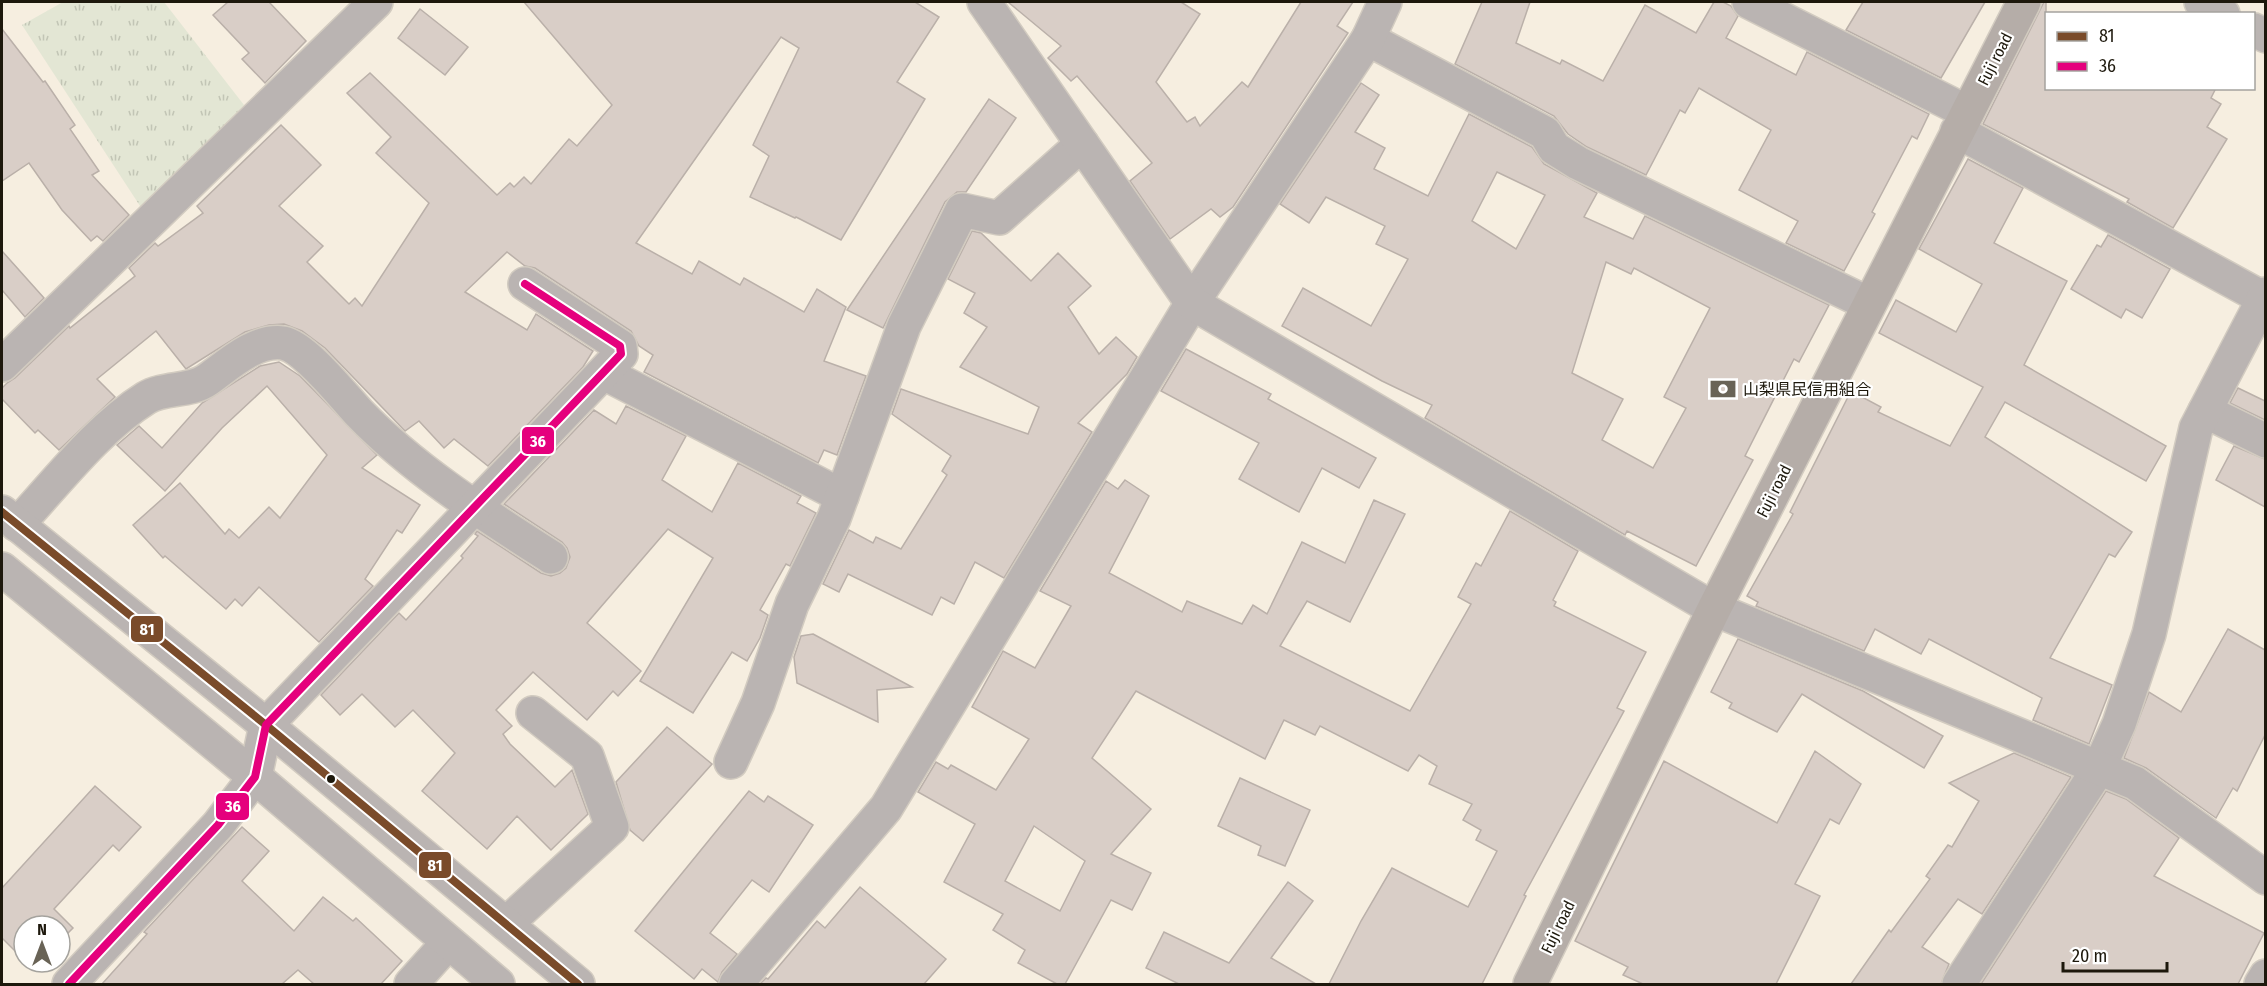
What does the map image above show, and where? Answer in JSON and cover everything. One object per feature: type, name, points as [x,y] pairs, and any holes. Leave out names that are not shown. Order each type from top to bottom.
[{"type":"highway","name":"Fuji road","points":[[1530,984],[1714,609],[2024,2]]},
{"type":"street","points":[[2,365],[376,2]]},
{"type":"street","points":[[984,2],[1192,303],[1714,609],[2135,783],[2265,878]]},
{"type":"street","points":[[736,984],[886,808],[1192,303],[1368,39],[1385,2]]},
{"type":"street","points":[[1749,2],[2264,296],[2196,428],[2149,634],[2119,724],[2099,768],[1959,984]]},
{"type":"street","points":[[2201,2],[2219,12]]},
{"type":"street","points":[[1368,39],[1545,134],[1554,148],[1578,163],[1869,304]]},
{"type":"street","points":[[731,762],[758,703],[792,604],[842,496],[904,326],[962,210],[999,219],[1082,144]]},
{"type":"street","points":[[69,984],[218,825],[255,777],[266,725],[621,354],[620,346],[525,284]]},
{"type":"street","points":[[551,557],[474,508],[375,429],[302,353],[283,343],[259,347],[234,358],[204,382],[147,397],[9,518],[266,725],[578,984]]},
{"type":"street","points":[[603,373],[842,496]]},
{"type":"street","points":[[2205,411],[2265,441]]},
{"type":"street","points":[[2,569],[255,777],[447,944],[498,984]]},
{"type":"street","points":[[506,924],[612,827],[587,756],[533,713]]},
{"type":"street","points":[[411,984],[447,944]]},
{"type":"street","points":[[2261,984],[2265,976]]},
{"type":"green space","points":[[63,2],[164,2],[244,105],[142,209],[22,25]]},
{"type":"building","points":[[228,2],[269,2],[306,41],[265,83],[242,59],[249,53],[213,15]]},
{"type":"building","points":[[524,2],[915,2],[939,17],[897,82],[925,99],[841,240],[750,197],[769,156],[753,145],[799,48],[781,37],[636,243],[692,274],[699,261],[740,285],[744,278],[804,312],[817,289],[846,307],[824,361],[866,376],[837,455],[824,450],[818,463],[644,372],[653,355],[639,346],[631,331],[535,268],[525,266],[507,252],[465,292],[527,330],[536,314],[593,351],[583,367],[488,466],[454,439],[444,448],[419,421],[405,431],[325,348],[302,331],[284,324],[269,325],[245,332],[186,369],[156,331],[97,379],[115,397],[59,450],[38,430],[35,433],[2,399],[2,388],[7,383],[69,326],[70,328],[135,276],[129,268],[155,243],[158,246],[203,213],[197,206],[281,125],[321,165],[279,206],[323,246],[307,262],[349,304],[355,298],[362,306],[429,203],[376,153],[391,137],[347,93],[370,73],[497,195],[510,183],[514,187],[524,177],[531,184],[569,139],[577,146],[612,105]]},
{"type":"building","points":[[1008,2],[1181,2],[1200,14],[1156,82],[1187,122],[1195,117],[1200,126],[1242,82],[1248,87],[1301,2],[1353,2],[1337,26],[1348,33],[1233,207],[1220,217],[1211,209],[1170,239],[1130,181],[1152,163],[1077,76],[1071,81],[1048,58],[1061,46]]},
{"type":"building","points":[[1482,2],[1530,2],[1516,43],[1560,64],[1562,60],[1603,81],[1645,5],[1696,33],[1714,2],[1723,2],[1731,6],[1738,16],[1726,38],[1796,75],[1807,52],[1929,114],[1917,139],[1912,136],[1872,212],[1875,214],[1844,271],[1786,243],[1798,221],[1739,190],[1771,130],[1699,88],[1685,113],[1680,110],[1646,175],[1587,147],[1568,134],[1554,116],[1455,64]]},
{"type":"building","points":[[1863,2],[1985,2],[1941,78],[1846,30]]},
{"type":"building","points":[[2046,2],[2045,90],[2215,90],[2211,98],[2221,104],[2207,127],[2227,139],[2173,228],[2127,202],[2129,199],[1983,124]]},
{"type":"building","points":[[420,9],[468,47],[445,75],[398,38]]},
{"type":"building","points":[[2,29],[43,82],[45,81],[75,125],[70,129],[99,171],[92,175],[129,215],[103,241],[97,236],[91,241],[62,210],[29,163],[2,181]]},
{"type":"building","points":[[1361,83],[1379,95],[1355,132],[1385,148],[1374,169],[1428,196],[1469,114],[1532,147],[1544,164],[1597,193],[1584,217],[1633,239],[1645,216],[1829,305],[1799,362],[1794,359],[1745,456],[1753,460],[1696,566],[1627,531],[1625,535],[1425,418],[1432,405],[1382,381],[1282,326],[1303,288],[1371,326],[1408,259],[1376,244],[1385,226],[1326,197],[1309,223],[1280,204]],"holes":[[[1497,172],[1545,195],[1516,249],[1472,221]],[[1606,262],[1631,274],[1634,268],[1710,308],[1664,397],[1686,408],[1653,468],[1602,440],[1623,399],[1572,373]]]},
{"type":"building","points":[[989,99],[1016,118],[966,192],[957,192],[945,202],[883,328],[847,310]]},
{"type":"building","points":[[1968,159],[2023,188],[1994,243],[2067,281],[2024,365],[2166,446],[2146,481],[2005,402],[1985,437],[2132,532],[2115,557],[2109,554],[2050,658],[2112,685],[2089,744],[2033,720],[2042,698],[1929,639],[1921,654],[1875,629],[1864,651],[1756,606],[1758,602],[1747,596],[1793,514],[1790,512],[1851,391],[1881,407],[1878,412],[1950,446],[1983,387],[1879,333],[1896,300],[1956,332],[1982,284],[1919,249]]},
{"type":"building","points":[[972,231],[981,233],[1031,281],[1058,253],[1091,286],[1068,307],[1099,354],[1116,337],[1137,357],[1127,374],[1078,423],[1092,432],[1004,578],[975,562],[954,604],[941,597],[932,615],[848,574],[839,592],[823,584],[849,530],[873,543],[876,537],[901,549],[947,475],[942,471],[951,456],[892,414],[901,389],[1028,434],[1039,407],[960,367],[987,327],[964,313],[975,293],[948,279]]},
{"type":"building","points":[[2108,235],[2170,269],[2142,318],[2126,309],[2121,318],[2071,289],[2097,245],[2101,247]]},
{"type":"building","points":[[2,251],[44,298],[25,317],[2,290]]},
{"type":"building","points":[[1186,349],[1271,394],[1268,399],[1376,458],[1359,488],[1322,468],[1299,512],[1239,479],[1259,443],[1161,391]]},
{"type":"building","points":[[279,362],[300,376],[377,455],[362,468],[420,505],[402,533],[397,530],[365,579],[373,586],[319,642],[259,587],[242,606],[235,599],[226,609],[165,556],[163,558],[133,525],[180,483],[225,534],[229,529],[239,538],[269,507],[280,518],[327,455],[267,386],[222,428],[165,491],[117,445],[139,426],[162,448],[202,403],[260,366]]},
{"type":"building","points":[[2238,388],[2265,401],[2265,420],[2230,403]]},
{"type":"building","points":[[626,406],[686,436],[662,480],[712,512],[738,463],[801,496],[797,503],[816,513],[790,566],[786,564],[760,610],[768,615],[760,638],[747,661],[732,652],[693,713],[640,681],[713,558],[668,529],[587,623],[641,671],[618,696],[613,691],[587,720],[533,672],[496,710],[512,726],[503,734],[510,744],[555,787],[572,770],[588,814],[551,850],[517,816],[487,849],[422,791],[455,753],[413,710],[395,727],[362,694],[340,715],[321,695],[399,613],[406,620],[463,558],[461,556],[478,536],[475,534],[477,531],[541,573],[551,576],[566,568],[570,557],[562,542],[504,504],[594,410],[616,424]]},
{"type":"building","points":[[2234,446],[2265,459],[2265,507],[2216,480]]},
{"type":"building","points":[[1125,480],[1149,496],[1109,573],[1182,612],[1187,601],[1242,624],[1253,605],[1267,614],[1302,542],[1345,563],[1374,500],[1405,514],[1350,622],[1307,601],[1280,646],[1410,711],[1471,604],[1458,597],[1476,563],[1481,566],[1510,511],[1578,551],[1553,600],[1556,602],[1554,606],[1646,652],[1617,708],[1624,711],[1524,895],[1526,896],[1482,984],[1329,984],[1361,921],[1392,868],[1468,907],[1497,851],[1476,840],[1481,830],[1463,820],[1472,804],[1429,784],[1437,766],[1419,755],[1408,771],[1320,726],[1315,735],[1284,720],[1265,759],[1136,691],[1092,758],[1151,809],[1111,854],[1151,873],[1132,910],[1111,900],[1065,984],[1057,984],[1018,963],[1025,950],[993,930],[1003,914],[944,882],[975,824],[918,792],[936,762],[948,769],[951,765],[996,790],[1029,739],[972,707],[1003,651],[1035,668],[1071,606],[1040,591],[1106,481],[1118,489]],"holes":[[[1034,826],[1085,861],[1060,911],[1005,881]]]},
{"type":"building","points":[[2228,629],[2265,650],[2265,735],[2237,791],[2233,788],[2216,818],[2146,768],[2124,758],[2149,692],[2181,712]]},
{"type":"building","points":[[813,634],[912,687],[877,690],[878,722],[797,683],[794,657],[801,636]]},
{"type":"building","points":[[1738,639],[1863,691],[1943,736],[1924,768],[1802,694],[1777,732],[1729,708],[1732,703],[1711,692]]},
{"type":"building","points":[[667,727],[712,764],[643,841],[630,830],[616,782]]},
{"type":"building","points":[[1815,751],[1861,784],[1839,824],[1830,819],[1795,884],[1820,896],[1776,984],[1643,984],[1623,975],[1628,967],[1575,941],[1664,761],[1777,823]]},
{"type":"building","points":[[2014,753],[2071,777],[1982,914],[1958,899],[1922,947],[1949,964],[1941,984],[1851,984],[1889,930],[1891,932],[1930,879],[1926,876],[1948,845],[1952,847],[1979,801],[1949,783]]},
{"type":"building","points":[[1240,778],[1310,810],[1285,866],[1258,855],[1261,846],[1218,826]]},
{"type":"building","points":[[95,786],[141,827],[119,851],[113,845],[54,909],[59,914],[12,914],[12,948],[2,938],[2,888]]},
{"type":"building","points":[[749,791],[764,802],[768,796],[813,825],[769,892],[752,880],[710,933],[737,954],[722,972],[718,982],[702,969],[694,979],[635,931]]},
{"type":"building","points":[[2106,791],[2126,799],[2179,838],[2154,876],[2264,933],[2238,984],[1981,984]]},
{"type":"building","points":[[242,827],[269,851],[242,881],[294,931],[323,897],[353,921],[356,918],[402,961],[381,984],[314,984],[298,970],[282,984],[102,984],[147,934],[144,932]]},
{"type":"building","points":[[1288,882],[1313,901],[1271,958],[1316,984],[1179,984],[1146,968],[1164,932],[1229,963]]},
{"type":"building","points":[[860,887],[946,959],[924,984],[760,984],[766,978],[768,979],[817,921],[825,928]]},
{"type":"transit line","name":"36","points":[[69,984],[218,825],[255,777],[266,725],[621,354],[620,346],[525,284]]},
{"type":"transit line","name":"81","points":[[2,512],[266,725],[578,984]]},
{"type":"place","name":"山梨県民信用組合","points":[[1723,389]]}]
